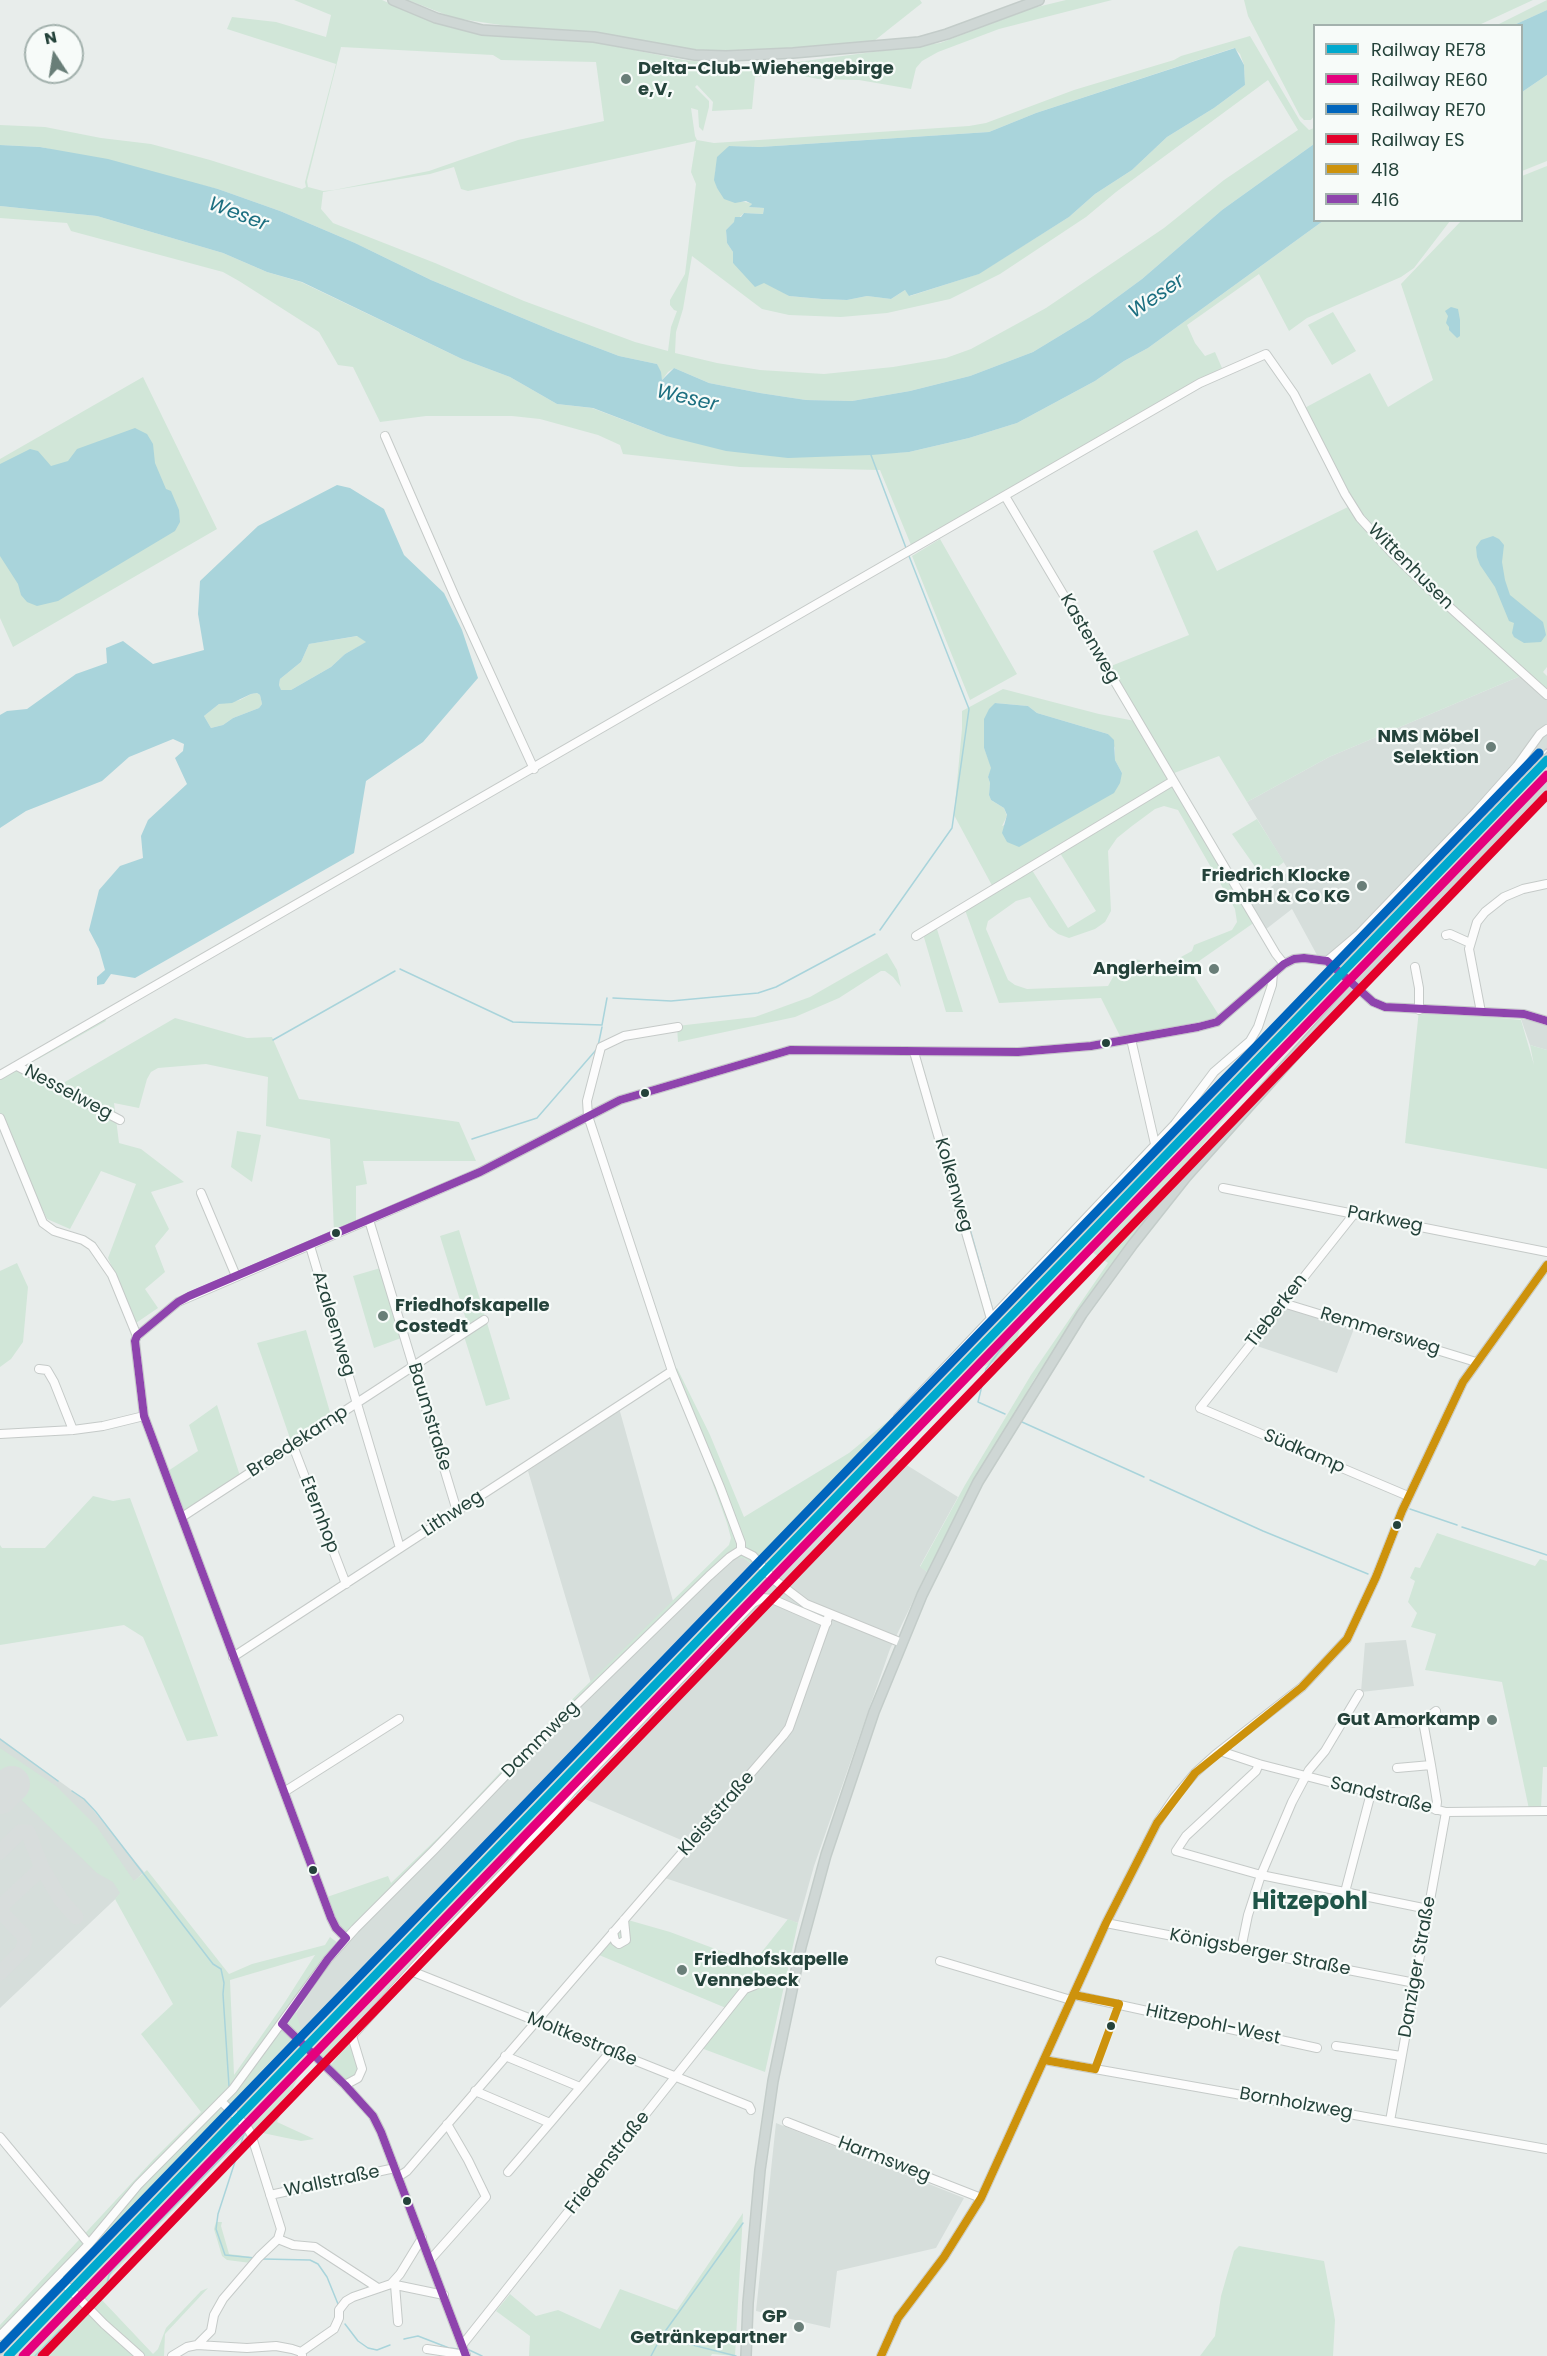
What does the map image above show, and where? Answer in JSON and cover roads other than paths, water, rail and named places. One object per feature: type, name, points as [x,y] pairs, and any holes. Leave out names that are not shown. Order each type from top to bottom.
[{"type":"main road","points":[[393,0],[436,18],[482,30],[594,37],[678,53],[726,56],[781,54],[919,42],[1039,0]]},
{"type":"main road","points":[[746,2356],[748,2303],[760,2170],[773,2080],[801,1947],[826,1855],[874,1712],[922,1594],[978,1482],[1082,1314],[1181,1182],[1359,983],[1547,785]]},
{"type":"street","name":"Wittenhusen","points":[[1005,496],[1200,383],[1266,354],[1294,394],[1345,494],[1360,518],[1416,576],[1547,695]]},
{"type":"street","points":[[385,436],[534,769]]},
{"type":"street","points":[[0,1075],[1005,496]]},
{"type":"street","name":"Kastenweg","points":[[1005,496],[1284,964]]},
{"type":"street","points":[[1327,961],[1359,934],[1476,812],[1517,766],[1540,734],[1547,729]]},
{"type":"street","points":[[916,936],[1173,781]]},
{"type":"street","points":[[1481,1012],[1470,943],[1478,922],[1494,904],[1513,892],[1547,884]]},
{"type":"street","points":[[1446,934],[1470,943]]},
{"type":"street","points":[[346,1938],[336,1928],[331,1918],[144,1416],[135,1341],[137,1336],[178,1302],[495,1165],[620,1100],[647,1090],[790,1050],[1018,1052],[1092,1046],[1217,1022],[1284,964],[1294,959],[1304,958],[1327,961],[1372,1002],[1385,1007],[1524,1014],[1545,1018]]},
{"type":"street","points":[[1415,967],[1419,988],[1419,1010]]},
{"type":"street","points":[[898,1417],[1185,1112],[1214,1072],[1250,1041],[1258,1027],[1273,974]]},
{"type":"street","points":[[678,1027],[624,1036],[601,1047],[587,1101],[588,1116],[672,1371],[709,1457],[741,1543],[741,1550],[753,1556],[773,1579],[793,1596],[828,1619]]},
{"type":"street","points":[[1131,1039],[1155,1144]]},
{"type":"street","name":"Kolkenweg","points":[[914,1052],[991,1318]]},
{"type":"street","name":"Nesselweg","points":[[17,1066],[120,1120]]},
{"type":"street","points":[[0,1118],[43,1222],[54,1231],[83,1240],[92,1246],[112,1275],[137,1336]]},
{"type":"street","name":"Parkweg","points":[[1223,1188],[1547,1252]]},
{"type":"street","points":[[201,1193],[236,1276]]},
{"type":"street","name":"Tieberken","points":[[1200,1408],[1354,1214]]},
{"type":"street","name":"Baumstraße","points":[[369,1220],[457,1511]]},
{"type":"street","name":"Azaleenweg","points":[[310,1246],[400,1548]]},
{"type":"street","points":[[881,2356],[898,2318],[944,2257],[981,2198],[1106,1923],[1141,1851],[1167,1806],[1196,1773],[1220,1751],[1302,1687],[1347,1639],[1376,1577],[1408,1496],[1447,1413],[1476,1362],[1547,1265]]},
{"type":"street","name":"Remmersweg","points":[[1284,1303],[1476,1362]]},
{"type":"street","name":"Breedekamp","points":[[182,1517],[484,1320]]},
{"type":"street","points":[[39,1369],[47,1370],[54,1382],[73,1430]]},
{"type":"street","name":"Lithweg","points":[[234,1657],[672,1371]]},
{"type":"street","name":"Südkamp","points":[[1200,1408],[1408,1496]]},
{"type":"street","points":[[0,1434],[73,1430],[103,1426],[144,1416]]},
{"type":"street","name":"Eternhop","points":[[292,1446],[346,1584]]},
{"type":"street","name":"Dammweg","points":[[0,2336],[89,2244],[138,2185],[233,2089],[328,1959],[346,1938],[559,1721],[709,1576],[741,1550]]},
{"type":"street","points":[[345,2085],[358,2078],[362,2069],[352,2036],[510,1866],[572,1791],[753,1603],[763,1598],[772,1599],[902,1643]]},
{"type":"street","name":"Kleiststraße","points":[[398,2177],[406,2171],[784,1735],[789,1728],[828,1619]]},
{"type":"street","points":[[1241,1949],[1248,1915],[1278,1833],[1305,1776],[1325,1751],[1359,1694]]},
{"type":"street","points":[[1392,1724],[1423,1721],[1436,1712]]},
{"type":"street","points":[[284,1792],[399,1719]]},
{"type":"street","points":[[1423,1721],[1437,1802],[1436,1810]]},
{"type":"street","name":"Sandstraße","points":[[1220,1751],[1259,1764],[1446,1812],[1547,1811]]},
{"type":"street","points":[[1259,1764],[1256,1771],[1186,1836],[1176,1851],[1261,1875],[1428,1909]]},
{"type":"street","points":[[1397,1768],[1431,1765]]},
{"type":"street","points":[[1345,1892],[1371,1793]]},
{"type":"street","name":"Danziger Straße","points":[[1390,2121],[1446,1812]]},
{"type":"street","points":[[613,1932],[615,1941],[619,1944],[626,1940],[624,1920]]},
{"type":"street","name":"Königsberger Straße","points":[[1106,1923],[1415,1983]]},
{"type":"street","points":[[940,1961],[1073,1997]]},
{"type":"street","name":"Moltkestraße","points":[[411,1971],[748,2106],[751,2110]]},
{"type":"street","name":"Friedenstraße","points":[[465,2352],[675,2078],[746,1989],[755,1985]]},
{"type":"street","name":"Hitzepohl-West","points":[[1073,1997],[1317,2048]]},
{"type":"street","points":[[282,2024],[345,2085],[373,2116],[465,2352],[427,2349]]},
{"type":"street","points":[[1336,2046],[1401,2056]]},
{"type":"street","points":[[508,2172],[611,2051]]},
{"type":"street","points":[[505,2056],[580,2087]]},
{"type":"street","name":"Bornholzweg","points":[[1044,2060],[1547,2149]]},
{"type":"street","points":[[475,2091],[550,2123]]},
{"type":"street","name":"Wallstraße","points":[[221,2101],[247,2127],[281,2229],[278,2239]]},
{"type":"street","name":"Harmsweg","points":[[787,2122],[981,2198]]},
{"type":"street","points":[[430,2260],[486,2197],[447,2124]]},
{"type":"street","points":[[0,2137],[89,2244]]},
{"type":"street","name":"Wallstraße","points":[[270,2195],[395,2168]]},
{"type":"street","points":[[398,2322],[393,2285],[422,2238]]},
{"type":"street","points":[[197,2344],[211,2331],[214,2315],[223,2299],[258,2258],[278,2239],[293,2246],[315,2247],[378,2288]]},
{"type":"street","points":[[58,2277],[104,2324],[140,2356]]},
{"type":"street","points":[[172,2356],[197,2344],[247,2348],[276,2346],[302,2354],[334,2328],[339,2318],[339,2310],[346,2301],[378,2288],[393,2285],[444,2295]]},
{"type":"water","points":[[1547,10],[1547,75],[1523,91],[1523,24],[1516,24]]},
{"type":"water","points":[[1235,48],[1244,65],[1245,85],[1214,108],[1167,137],[1132,170],[1095,194],[1069,217],[979,274],[909,296],[905,290],[891,299],[867,296],[847,300],[822,299],[789,296],[764,283],[755,287],[733,263],[733,252],[727,243],[726,230],[734,222],[735,217],[741,217],[744,213],[763,214],[764,208],[749,207],[752,204],[746,201],[735,203],[724,199],[717,188],[714,180],[717,157],[729,146],[760,147],[989,132],[1036,113]]},
{"type":"water","name":"Weser","points":[[0,145],[40,147],[108,159],[218,189],[280,211],[355,243],[431,280],[556,332],[619,356],[657,364],[662,380],[674,368],[709,383],[806,400],[852,401],[910,391],[970,376],[1033,352],[1089,318],[1142,279],[1222,210],[1313,145],[1313,222],[1322,222],[1148,348],[1095,381],[1017,423],[969,438],[909,452],[788,458],[726,451],[666,436],[593,408],[557,404],[510,377],[462,359],[302,282],[267,272],[223,253],[97,216],[0,206]]},
{"type":"water","points":[[1451,307],[1458,309],[1460,336],[1457,338],[1446,323],[1448,316],[1445,311]]},
{"type":"water","points":[[135,428],[147,434],[153,444],[155,463],[166,489],[171,491],[179,510],[180,522],[175,531],[58,601],[37,606],[27,602],[0,556],[0,464],[30,449],[38,451],[51,466],[68,461],[77,449]]},
{"type":"water","points":[[337,485],[350,488],[384,509],[404,555],[444,593],[462,630],[478,678],[423,742],[366,781],[354,853],[135,978],[111,974],[104,984],[97,985],[97,977],[105,970],[99,949],[89,930],[99,890],[120,866],[143,858],[141,836],[148,820],[187,784],[175,758],[183,751],[184,744],[173,739],[129,757],[102,781],[26,811],[0,828],[0,715],[7,711],[27,709],[76,674],[107,663],[106,648],[123,641],[153,664],[204,650],[198,614],[200,581],[258,526]],"holes":[[[357,636],[366,642],[345,654],[331,667],[291,690],[281,690],[280,679],[301,662],[309,644]],[[257,693],[260,695],[262,704],[259,708],[233,718],[223,725],[211,728],[204,716],[219,704],[232,703]]]},
{"type":"water","points":[[1493,536],[1504,545],[1502,562],[1510,595],[1543,622],[1546,635],[1541,642],[1524,643],[1514,637],[1512,633],[1514,623],[1509,621],[1495,587],[1480,565],[1476,547],[1481,540]]},
{"type":"water","points":[[995,703],[1028,706],[1037,713],[1108,734],[1114,740],[1115,760],[1122,773],[1120,783],[1114,793],[1019,847],[1007,842],[1002,833],[1007,815],[1004,808],[991,800],[989,795],[988,777],[991,768],[984,748],[984,719]]},
{"type":"waterway","points":[[871,455],[906,548]]},
{"type":"waterway","points":[[880,930],[952,828],[969,709],[909,556]]},
{"type":"waterway","points":[[613,998],[671,1001],[758,993],[776,987],[875,934]]},
{"type":"waterway","points":[[400,969],[513,1022],[602,1025],[607,998]]},
{"type":"waterway","points":[[273,1040],[395,971]]},
{"type":"waterway","points":[[598,1046],[602,1027]]},
{"type":"waterway","points":[[472,1139],[537,1118],[596,1050]]},
{"type":"waterway","points":[[959,1190],[993,1311]]},
{"type":"waterway","points":[[1005,1414],[978,1402],[986,1369],[1014,1332]]},
{"type":"waterway","points":[[1022,1422],[1144,1477]]},
{"type":"waterway","points":[[1150,1480],[1263,1531],[1368,1574]]},
{"type":"waterway","points":[[1410,1509],[1457,1525]]},
{"type":"waterway","points":[[1462,1527],[1547,1555]]},
{"type":"waterway","points":[[0,1739],[58,1781]]},
{"type":"waterway","points":[[72,1791],[84,1799],[96,1812],[213,1964],[221,1969],[224,1983],[229,2086]]},
{"type":"waterway","points":[[245,2131],[218,2214],[216,2229],[225,2255],[255,2258]]},
{"type":"waterway","points":[[100,2300],[104,2296],[109,2275],[113,2269],[243,2136]]},
{"type":"waterway","points":[[661,2337],[743,2223]]},
{"type":"waterway","points":[[263,2259],[310,2260],[318,2264],[327,2277],[338,2304]]},
{"type":"waterway","points":[[35,2356],[60,2330],[84,2318]]},
{"type":"waterway","points":[[345,2324],[358,2341],[368,2348],[377,2350],[390,2345]]},
{"type":"waterway","points":[[404,2339],[418,2336],[449,2348],[459,2349]]},
{"type":"waterway","points":[[651,2356],[661,2337],[736,2356]]},
{"type":"waterway","points":[[467,2349],[482,2356]]},
{"type":"railway","points":[[0,2353],[235,2110],[378,1956],[647,1682],[1547,750]]},
{"type":"rail line","name":"RE70","points":[[0,2349],[1539,753]]},
{"type":"rail line","name":"RE78","points":[[8,2356],[1547,760]]},
{"type":"rail line","name":"RE60","points":[[23,2356],[1547,775]]},
{"type":"rail line","name":"ES","points":[[42,2356],[1547,795]]},
{"type":"place","name":"Delta-Club-Wiehengebirge e,V,","points":[[626,79]]},
{"type":"place","name":"NMS Möbel Selektion","points":[[1491,747]]},
{"type":"place","name":"Friedrich Klocke GmbH & Co KG","points":[[1362,886]]},
{"type":"place","name":"Anglerheim","points":[[1214,969]]},
{"type":"place","name":"Friedhofskapelle Costedt","points":[[383,1316]]},
{"type":"place","name":"Gut Amorkamp","points":[[1492,1720]]},
{"type":"place","name":"Friedhofskapelle Vennebeck","points":[[682,1970]]},
{"type":"place","name":"GP Getränkepartner","points":[[799,2327]]},
{"type":"district","name":"Hitzepohl","points":[[1310,1903]]}]
